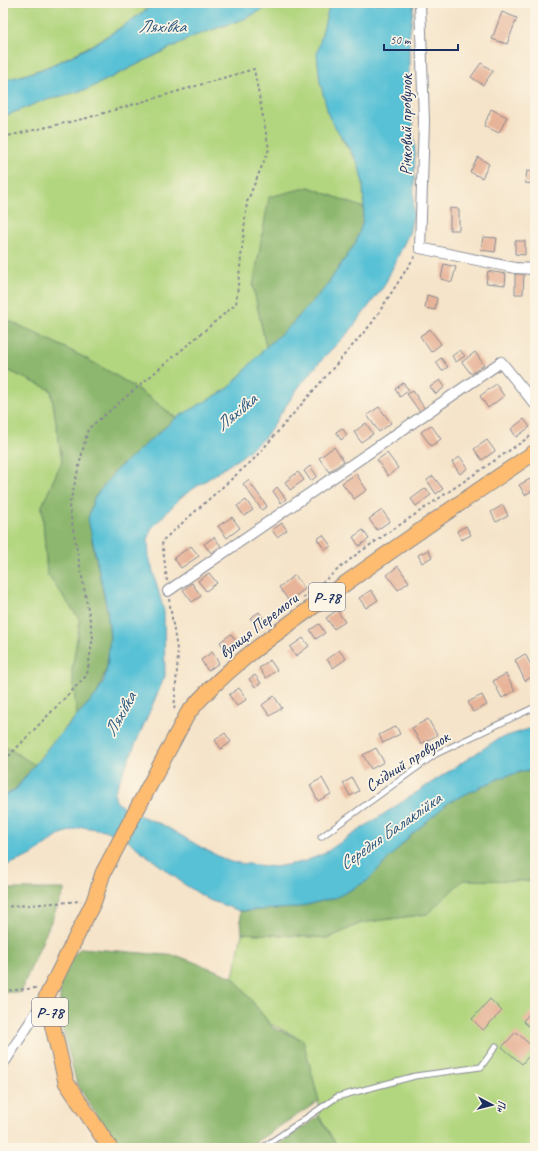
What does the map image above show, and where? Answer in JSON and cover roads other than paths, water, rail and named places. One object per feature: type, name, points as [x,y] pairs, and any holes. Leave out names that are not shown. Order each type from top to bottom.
[{"type":"main road","name":"вулиця Перемоги","points":[[49,992],[94,901],[103,873],[153,776],[188,713],[206,691],[243,659],[424,528],[535,452]]},
{"type":"main road","name":"Р-78","points":[[49,992],[66,1082],[110,1148]]},
{"type":"street","name":"Річковий провулок","points":[[420,3],[424,121],[420,248],[515,268],[535,269]]},
{"type":"street","points":[[168,591],[501,362],[535,404]]},
{"type":"street","points":[[3,1064],[49,992]]},
{"type":"lane","name":"Східний провулок","points":[[321,837],[436,754],[535,707]]},
{"type":"lane","points":[[262,1148],[337,1097],[415,1076],[481,1067],[496,1046]]},
{"type":"water","name":"Ляхівка","points":[[155,3],[276,3],[244,19],[194,36],[88,89],[39,102],[3,117],[3,80],[43,69],[83,50],[103,39]]},
{"type":"water","name":"Ляхівка","points":[[328,3],[414,3],[409,38],[409,75],[415,152],[413,216],[409,233],[384,286],[349,332],[324,357],[298,388],[265,437],[241,457],[181,497],[151,529],[148,540],[149,557],[164,611],[165,676],[114,793],[116,801],[126,810],[163,825],[230,862],[275,867],[303,862],[323,854],[498,739],[535,727],[535,768],[500,778],[449,802],[410,836],[367,881],[337,897],[295,908],[240,911],[209,900],[184,884],[123,837],[104,830],[82,827],[61,834],[32,855],[3,867],[3,797],[16,789],[51,744],[97,694],[104,680],[110,637],[107,609],[88,519],[94,498],[116,470],[176,418],[229,388],[266,347],[290,326],[325,288],[355,244],[362,224],[364,208],[363,183],[358,163],[329,117],[320,82],[317,54],[329,6]]},
{"type":"water label","name":"Середня Балаклійка","points":[[390,831]]}]
